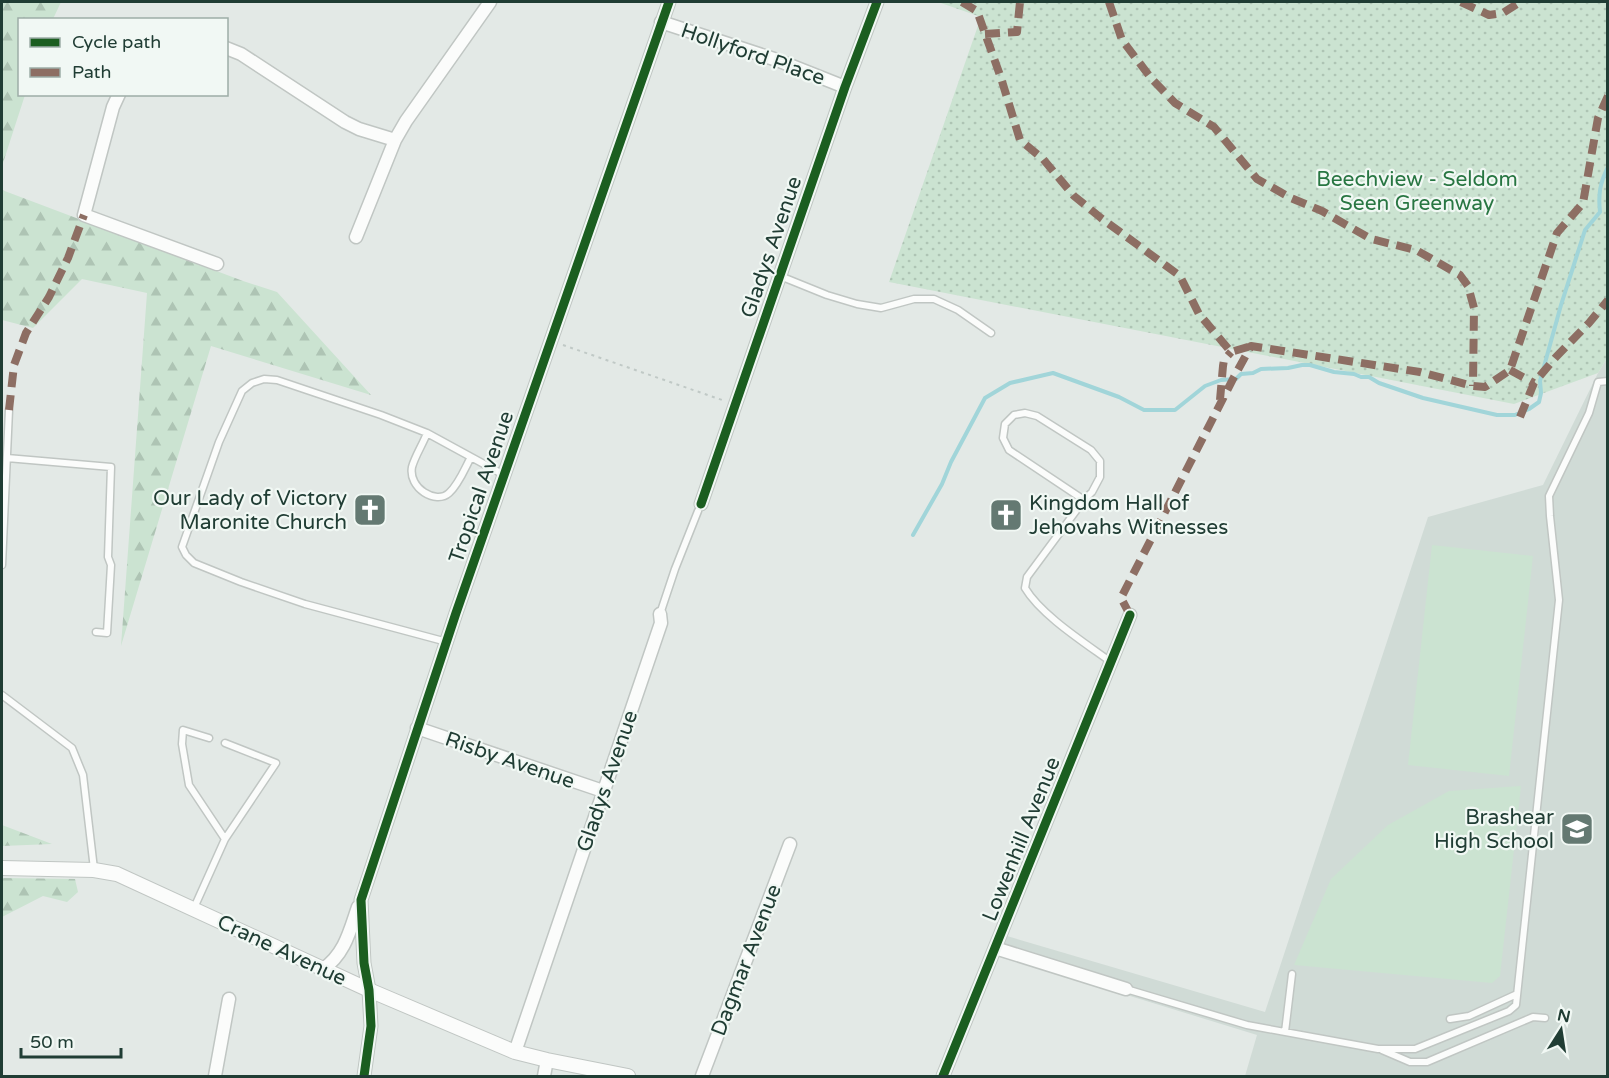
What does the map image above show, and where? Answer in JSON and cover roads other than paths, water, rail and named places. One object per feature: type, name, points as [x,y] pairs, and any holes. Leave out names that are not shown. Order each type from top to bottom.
[{"type":"street","points":[[356,237],[395,140],[490,2]]},
{"type":"street","name":"Tropical Avenue","points":[[323,969],[333,962],[346,942],[417,728],[669,2]]},
{"type":"street","name":"Gladys Avenue","points":[[700,508],[845,87],[877,2]]},
{"type":"street","name":"Hollyford Place","points":[[661,22],[777,60],[845,87]]},
{"type":"street","points":[[228,49],[242,54],[345,122],[359,129],[395,140]]},
{"type":"street","points":[[118,96],[84,215],[217,264]]},
{"type":"street","name":"Gladys Avenue","points":[[515,1052],[661,623],[660,614]]},
{"type":"street","name":"Lowenhill Avenue","points":[[943,1077],[1130,615]]},
{"type":"street","name":"Risby Avenue","points":[[417,728],[603,791]]},
{"type":"street","name":"Dagmar Avenue","points":[[702,1077],[790,844]]},
{"type":"street","name":"Crane Avenue","points":[[2,868],[94,870],[128,878],[369,990],[515,1052],[628,1077]]},
{"type":"street","name":"Tropical Avenue","points":[[361,900],[364,963],[369,990],[371,1026],[364,1077]]},
{"type":"street","points":[[995,948],[1126,989]]},
{"type":"street","points":[[215,1077],[229,999]]},
{"type":"street","points":[[544,1077],[547,1060]]},
{"type":"lane","points":[[780,275],[827,295],[881,308],[914,299],[934,299],[957,310],[991,333]]},
{"type":"lane","points":[[447,642],[305,604],[241,582],[194,562],[186,555],[182,547],[219,442],[242,391],[252,383],[264,379],[278,380],[427,433],[504,476]]},
{"type":"lane","points":[[1126,989],[1246,1025],[1378,1049],[1415,1049],[1509,1011],[1516,1005],[1559,600],[1549,496],[1589,412],[1598,382],[1608,381]]},
{"type":"lane","points":[[2,564],[7,458],[5,425],[9,410]]},
{"type":"lane","points":[[1084,500],[1009,450],[1003,438],[1005,424],[1014,415],[1025,413],[1037,416],[1091,450],[1100,461],[1100,477],[1092,492],[1028,577],[1025,588],[1042,609],[1111,663]]},
{"type":"lane","points":[[427,433],[412,468],[412,480],[418,489],[437,497],[447,495],[471,457]]},
{"type":"lane","points":[[7,458],[111,467],[108,557],[111,565],[107,633],[96,632]]},
{"type":"lane","name":"Gladys Avenue","points":[[660,614],[675,569],[700,508]]},
{"type":"lane","points":[[2,695],[72,748],[83,775],[94,870]]},
{"type":"lane","points":[[209,738],[183,730],[182,744],[189,785],[225,839]]},
{"type":"lane","points":[[194,909],[225,839],[276,763],[225,743]]},
{"type":"lane","points":[[1285,1032],[1292,974]]},
{"type":"lane","points":[[1450,1018],[1469,1016],[1517,994]]},
{"type":"lane","points":[[1378,1049],[1410,1062],[1427,1062],[1533,1017],[1545,1018]]},
{"type":"waterway","points":[[913,535],[942,484],[985,398],[1010,383],[1053,373],[1119,397],[1144,410],[1175,410],[1205,386],[1221,380],[1236,379],[1241,374],[1253,373],[1261,369],[1302,365],[1369,377],[1379,383],[1423,398],[1497,415],[1515,415],[1529,409],[1539,402],[1540,381],[1561,305],[1585,230],[1600,212],[1600,189],[1608,167]]},
{"type":"place","name":"Our Lady of Victory Maronite Church","points":[[370,510]]},
{"type":"place","name":"Kingdom Hall of Jehovahs Witnesses","points":[[1006,515]]},
{"type":"place","name":"Brashear High School","points":[[1577,829]]},
{"type":"park label","name":"Beechview - Seldom Seen Greenway","points":[[1417,191]]}]
